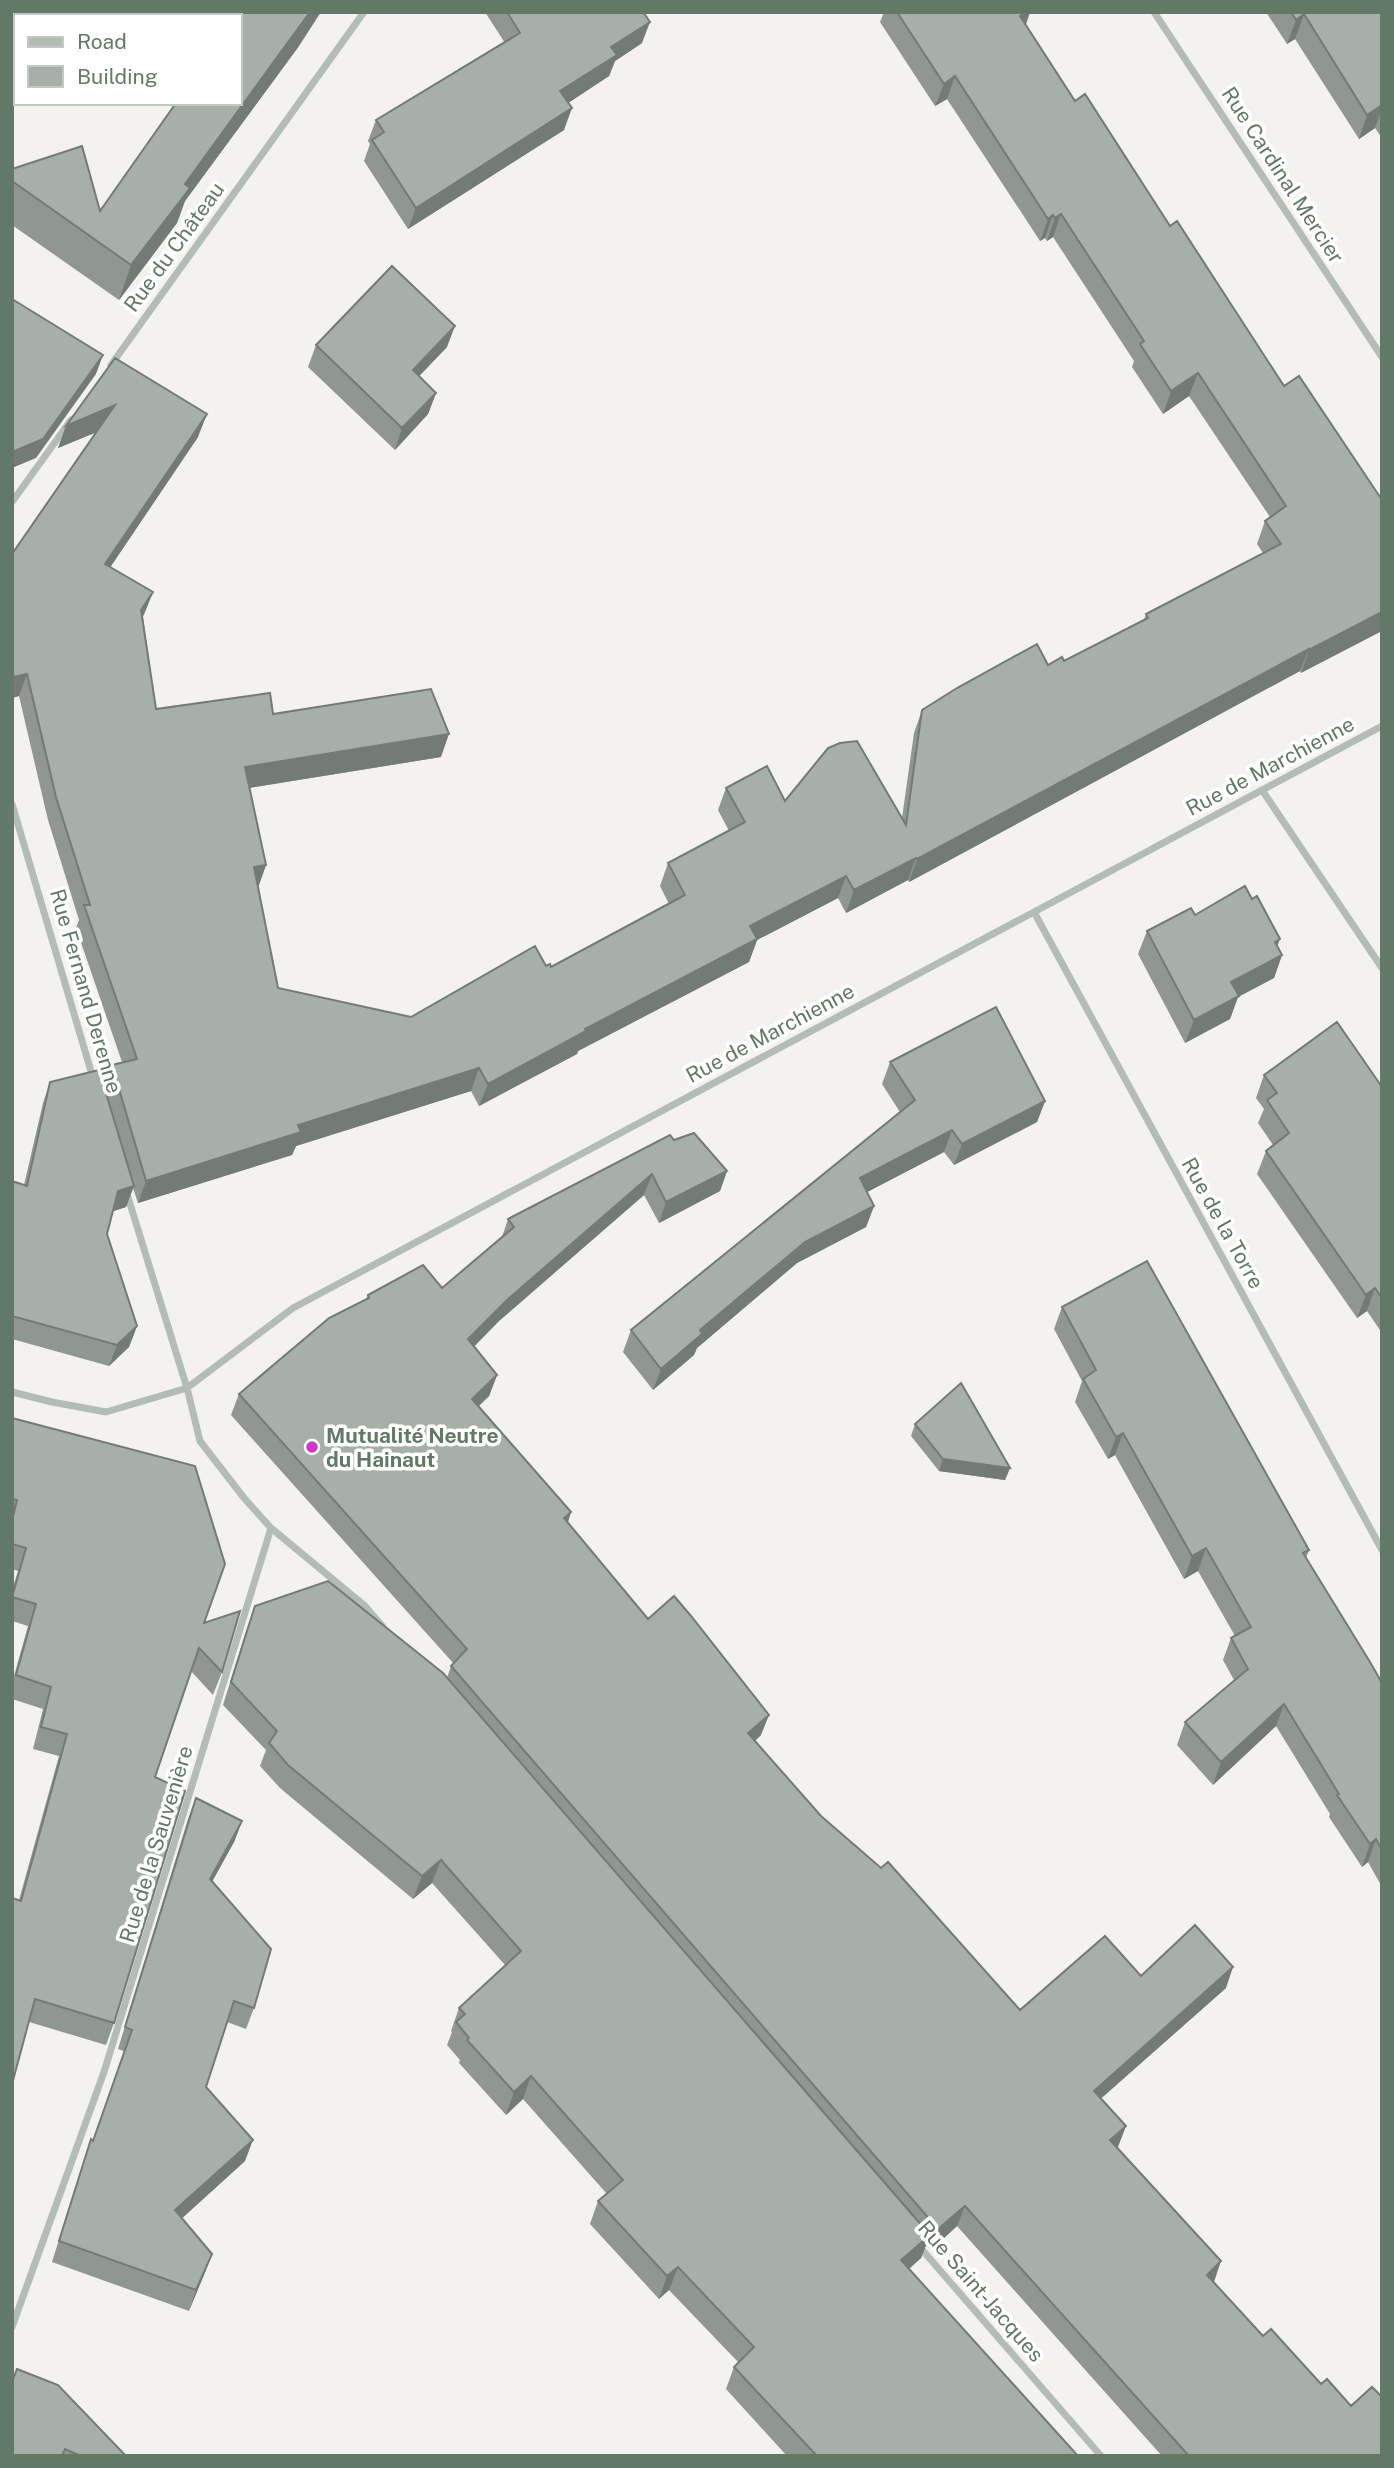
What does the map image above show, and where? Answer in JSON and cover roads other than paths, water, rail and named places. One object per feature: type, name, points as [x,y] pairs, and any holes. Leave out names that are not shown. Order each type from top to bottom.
[{"type":"street","name":"Rue du Château","points":[[108,368],[364,12]]},
{"type":"street","name":"Rue Cardinal Mercier","points":[[1154,12],[1382,357]]},
{"type":"street","points":[[12,502],[76,413]]},
{"type":"street","name":"Rue de Marchienne","points":[[187,1388],[293,1308],[1382,726]]},
{"type":"street","points":[[1262,790],[1382,968]]},
{"type":"street","name":"Rue Fernand Derenne","points":[[12,804],[97,1092]]},
{"type":"street","name":"Rue de la Torre","points":[[1034,912],[1382,1550]]},
{"type":"street","points":[[125,1184],[187,1388],[200,1441],[271,1528],[365,1606],[392,1637]]},
{"type":"street","points":[[12,1392],[106,1412],[187,1388]]},
{"type":"street","name":"Rue de la Sauvenière","points":[[12,2327],[104,2072],[271,1528]]},
{"type":"street","name":"Rue Saint-Jacques","points":[[910,2235],[1101,2456]]},
{"type":"place","name":"Mutualité Neutre du Hainaut","points":[[312,1447]]}]
